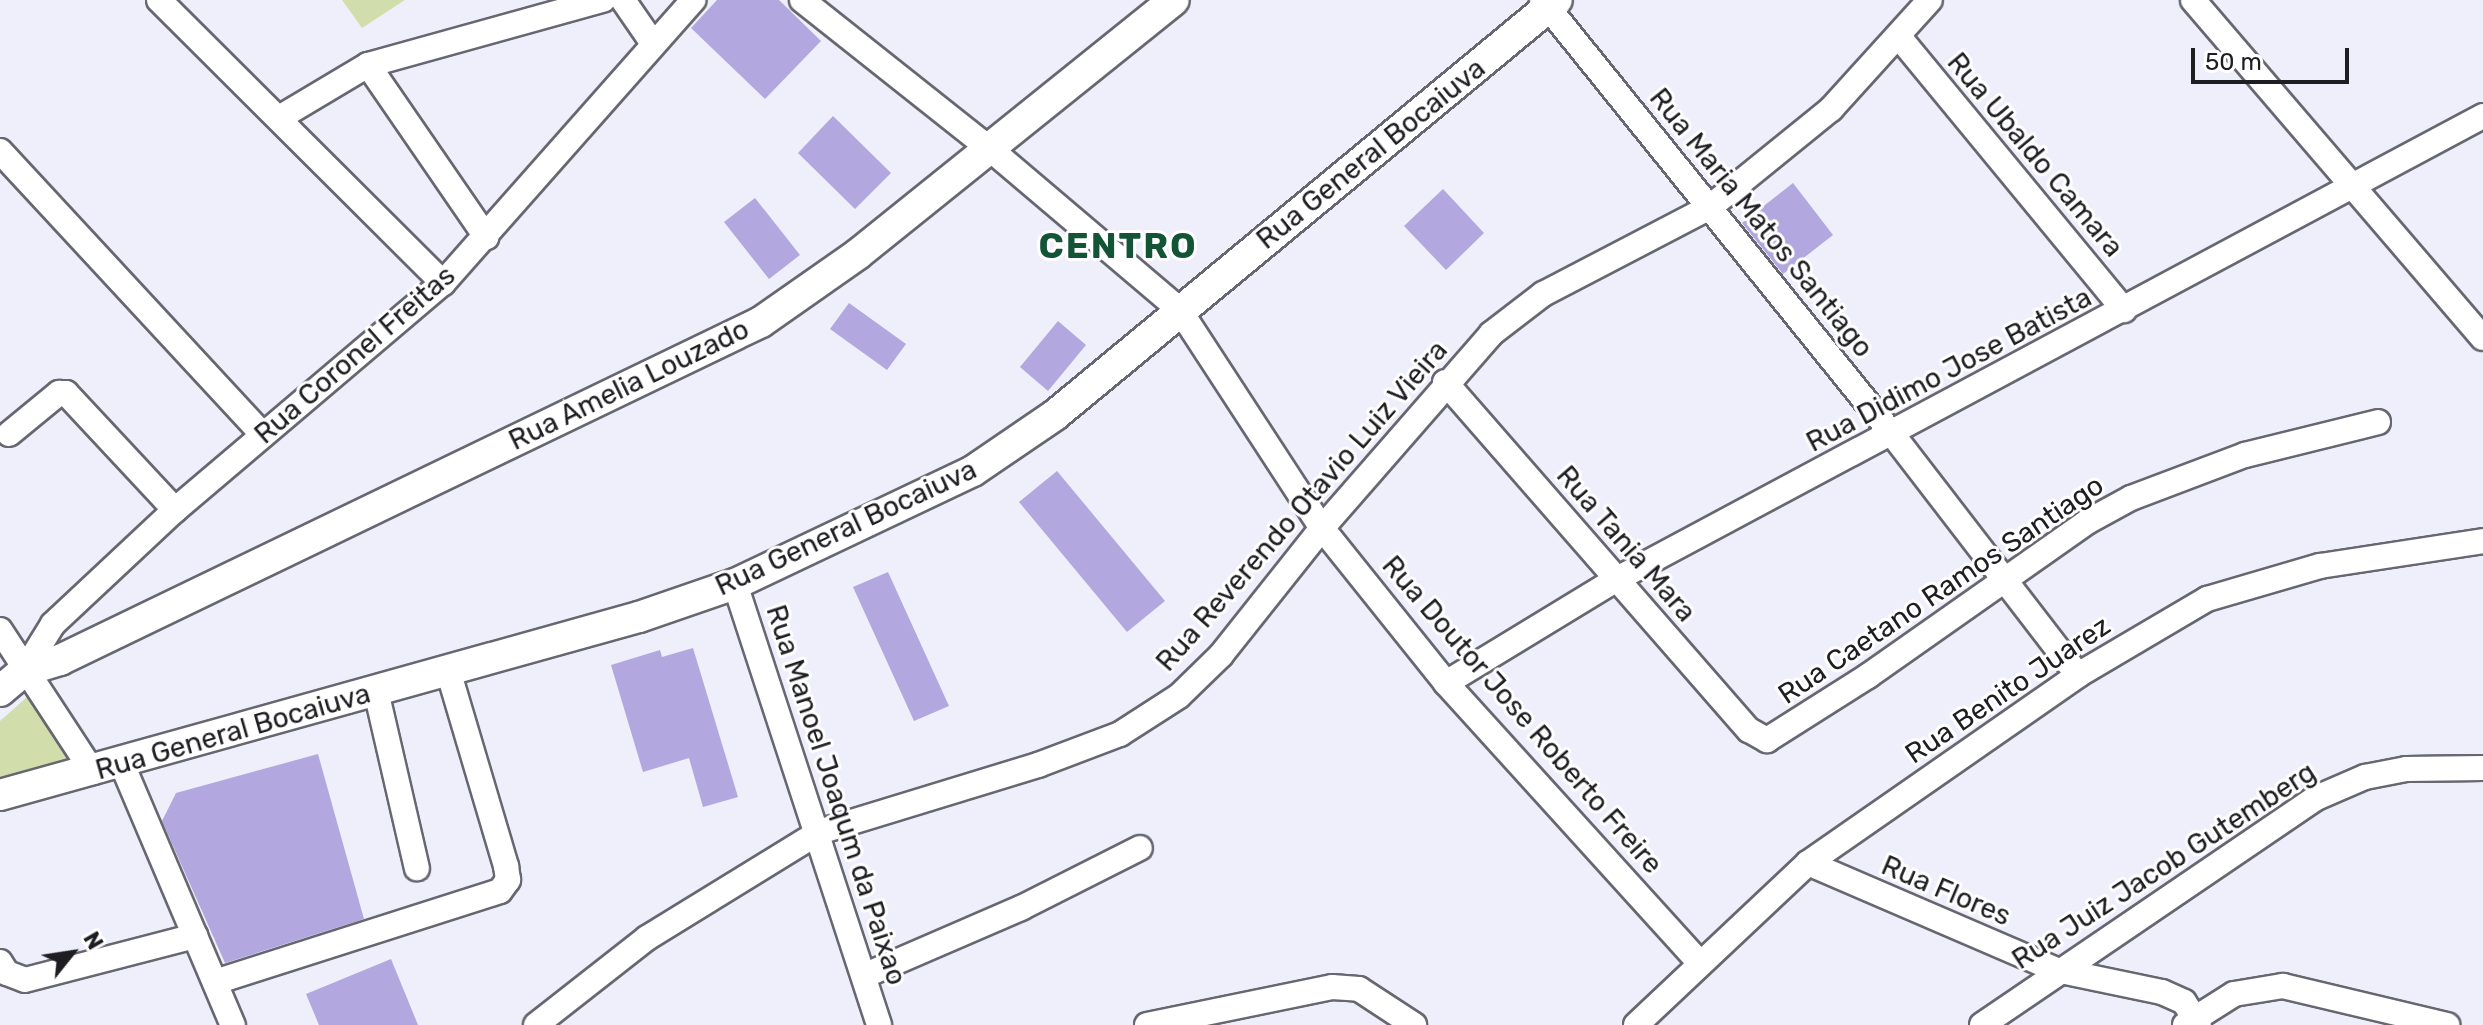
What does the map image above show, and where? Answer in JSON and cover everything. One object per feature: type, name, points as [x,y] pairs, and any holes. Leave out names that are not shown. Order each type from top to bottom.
[{"type":"main road","name":"Rua Amelia Louzado","points":[[24,671],[60,660],[761,322],[858,254],[1174,0]]},
{"type":"main road","name":"Rua General Bocaiuva","points":[[0,795],[122,764],[639,617],[735,584],[973,471],[1055,415],[1549,2]]},
{"type":"main road","name":"Rua Coronel Freitas","points":[[0,691],[24,671]]},
{"type":"street","points":[[159,0],[443,283]]},
{"type":"street","points":[[279,118],[368,65],[603,0]]},
{"type":"street","points":[[623,0],[652,42]]},
{"type":"street","name":"Rua Coronel Freitas","points":[[24,671],[53,624],[175,510],[443,283],[652,42],[693,0]]},
{"type":"street","name":"Rua Doutor Jose Roberto Freire","points":[[802,0],[989,148],[1179,309],[1322,528],[1446,683],[1698,961]]},
{"type":"street","name":"Rua Reverendo Otavio Luiz Vieira","points":[[536,1025],[647,938],[819,832],[1038,765],[1120,734],[1179,696],[1221,655],[1322,528],[1445,382],[1491,334],[1543,294],[1710,207],[1831,109],[1930,0]]},
{"type":"street","points":[[2193,0],[2483,338]]},
{"type":"street","name":"Rua Maria Matos Santiago","points":[[1549,2],[2005,577],[2078,675]]},
{"type":"street","name":"Rua Ubaldo Camara","points":[[1899,37],[2124,310]]},
{"type":"street","points":[[368,65],[486,237]]},
{"type":"street","name":"Rua Didimo Jose Batista","points":[[1446,683],[1617,579],[1893,435],[2483,116]]},
{"type":"street","points":[[0,151],[262,434]]},
{"type":"street","name":"Rua Tania Mara","points":[[1445,382],[1749,730],[1767,740]]},
{"type":"street","points":[[9,434],[59,393],[66,393],[175,510]]},
{"type":"street","name":"Rua Caetano Ramos Santiago","points":[[1767,740],[1868,676],[2087,522],[2183,475],[2378,422]]},
{"type":"street","name":"Rua Benito Juarez","points":[[1636,1025],[1698,961],[1808,863],[2078,675],[2207,599],[2255,582],[2320,566],[2483,541]]},
{"type":"street","name":"Rua Manoel Joaqum da Paixao","points":[[735,584],[866,975],[879,1025]]},
{"type":"street","points":[[0,630],[93,772]]},
{"type":"street","points":[[215,982],[500,891],[508,880],[506,866],[448,670]]},
{"type":"street","points":[[376,691],[417,868]]},
{"type":"street","points":[[122,764],[233,1025]]},
{"type":"street","name":"Rua Juiz Jacob Gutemberg","points":[[1982,1025],[2056,970],[2301,806],[2344,784],[2406,769],[2483,768]]},
{"type":"street","points":[[866,975],[1021,908],[1140,848]]},
{"type":"street","name":"Rua Flores","points":[[1808,863],[2056,970],[2162,992],[2184,1002],[2193,1022]]},
{"type":"street","points":[[0,962],[7,973],[25,980],[195,936]]},
{"type":"street","points":[[2193,1022],[2234,994],[2283,986],[2447,1025]]},
{"type":"street","points":[[1147,1025],[1332,987],[1359,989],[1414,1025]]},
{"type":"green space","points":[[342,0],[405,0],[362,28]]},
{"type":"green space","points":[[35,690],[73,761],[0,786],[0,721]]},
{"type":"building","points":[[717,0],[779,0],[821,41],[765,99],[691,28]]},
{"type":"building","points":[[833,116],[891,173],[855,209],[798,153]]},
{"type":"building","points":[[1793,183],[1833,235],[1783,274],[1742,223]]},
{"type":"building","points":[[1443,189],[1484,233],[1446,270],[1404,226]]},
{"type":"building","points":[[755,198],[800,255],[769,279],[724,222]]},
{"type":"building","points":[[849,303],[906,344],[887,370],[830,329]]},
{"type":"building","points":[[1058,321],[1086,345],[1048,391],[1020,367]]},
{"type":"building","points":[[1057,471],[1165,601],[1127,632],[1019,502]]},
{"type":"building","points":[[888,572],[949,706],[914,721],[853,587]]},
{"type":"building","points":[[693,648],[738,797],[703,807],[689,758],[643,772],[611,665],[660,650],[662,657]]},
{"type":"building","points":[[318,754],[364,919],[225,963],[162,821],[176,793]]},
{"type":"building","points":[[391,959],[418,1025],[319,1025],[306,994]]},
{"type":"district","name":"CENTRO","points":[[1118,246]]}]
